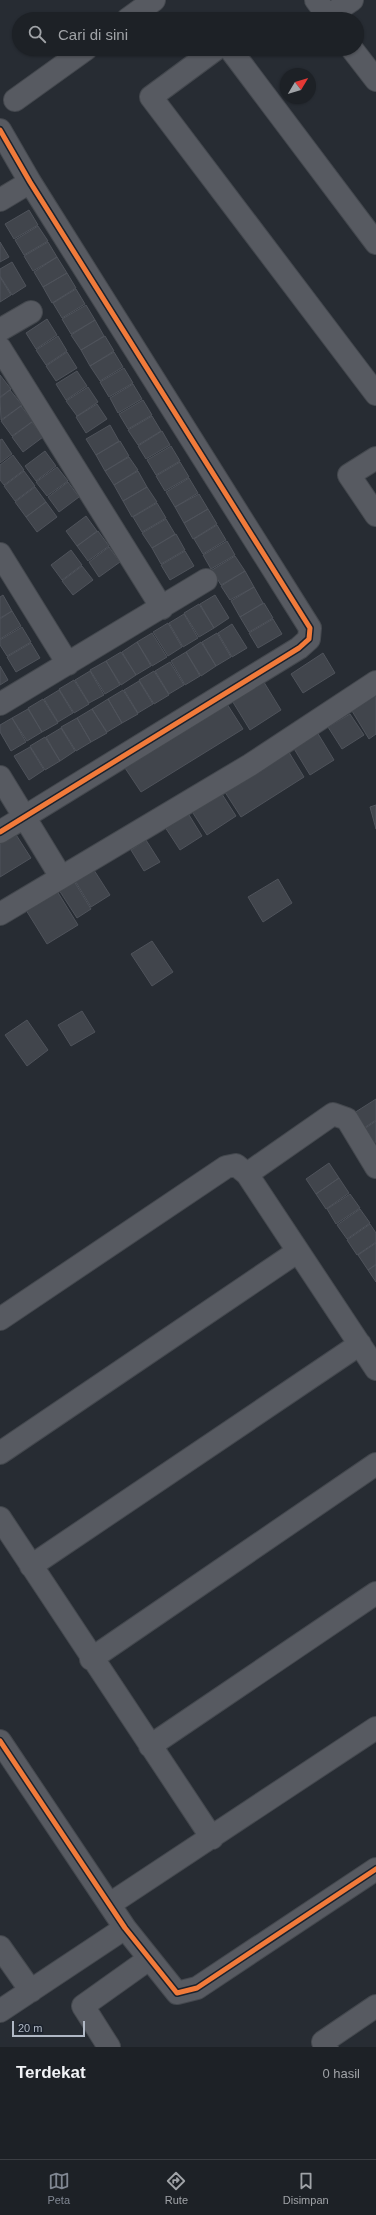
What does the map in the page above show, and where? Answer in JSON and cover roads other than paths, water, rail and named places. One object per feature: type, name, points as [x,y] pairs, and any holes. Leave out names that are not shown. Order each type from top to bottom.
[{"type":"street","points":[[138,12],[154,0]]},
{"type":"street","points":[[325,12],[352,0]]},
{"type":"street","points":[[15,100],[76,56]]},
{"type":"street","points":[[207,56],[151,97],[376,394]]},
{"type":"street","points":[[235,56],[376,243]]},
{"type":"street","points":[[357,56],[376,80]]},
{"type":"street","points":[[0,130],[30,182],[310,628],[309,639],[299,648],[0,832]]},
{"type":"street","points":[[0,200],[30,182]]},
{"type":"street","points":[[0,330],[31,312]]},
{"type":"street","points":[[0,348],[162,608]]},
{"type":"street","points":[[376,458],[349,475],[376,515]]},
{"type":"street","points":[[0,554],[68,664]]},
{"type":"street","points":[[0,704],[162,608],[206,580]]},
{"type":"street","points":[[0,914],[250,765],[376,682]]},
{"type":"street","points":[[0,777],[61,877]]},
{"type":"street","points":[[247,1174],[332,1114],[347,1119],[376,1167]]},
{"type":"street","points":[[0,1319],[226,1167],[236,1165],[247,1174],[297,1252],[376,1369]]},
{"type":"street","points":[[0,1453],[297,1252]]},
{"type":"street","points":[[31,1566],[360,1344]]},
{"type":"street","points":[[92,1659],[376,1464]]},
{"type":"street","points":[[0,1518],[212,1838]]},
{"type":"street","points":[[150,1746],[376,1593]]},
{"type":"street","points":[[110,1904],[212,1838],[376,1728]]},
{"type":"street","points":[[0,1741],[125,1928],[176,1993],[197,1988],[376,1868]]},
{"type":"street","points":[[0,2011],[125,1928]]},
{"type":"street","points":[[0,1947],[30,1991]]},
{"type":"street","points":[[109,2047],[83,2006],[149,1959]]},
{"type":"street","points":[[327,2047],[324,2042],[376,2006]]}]
